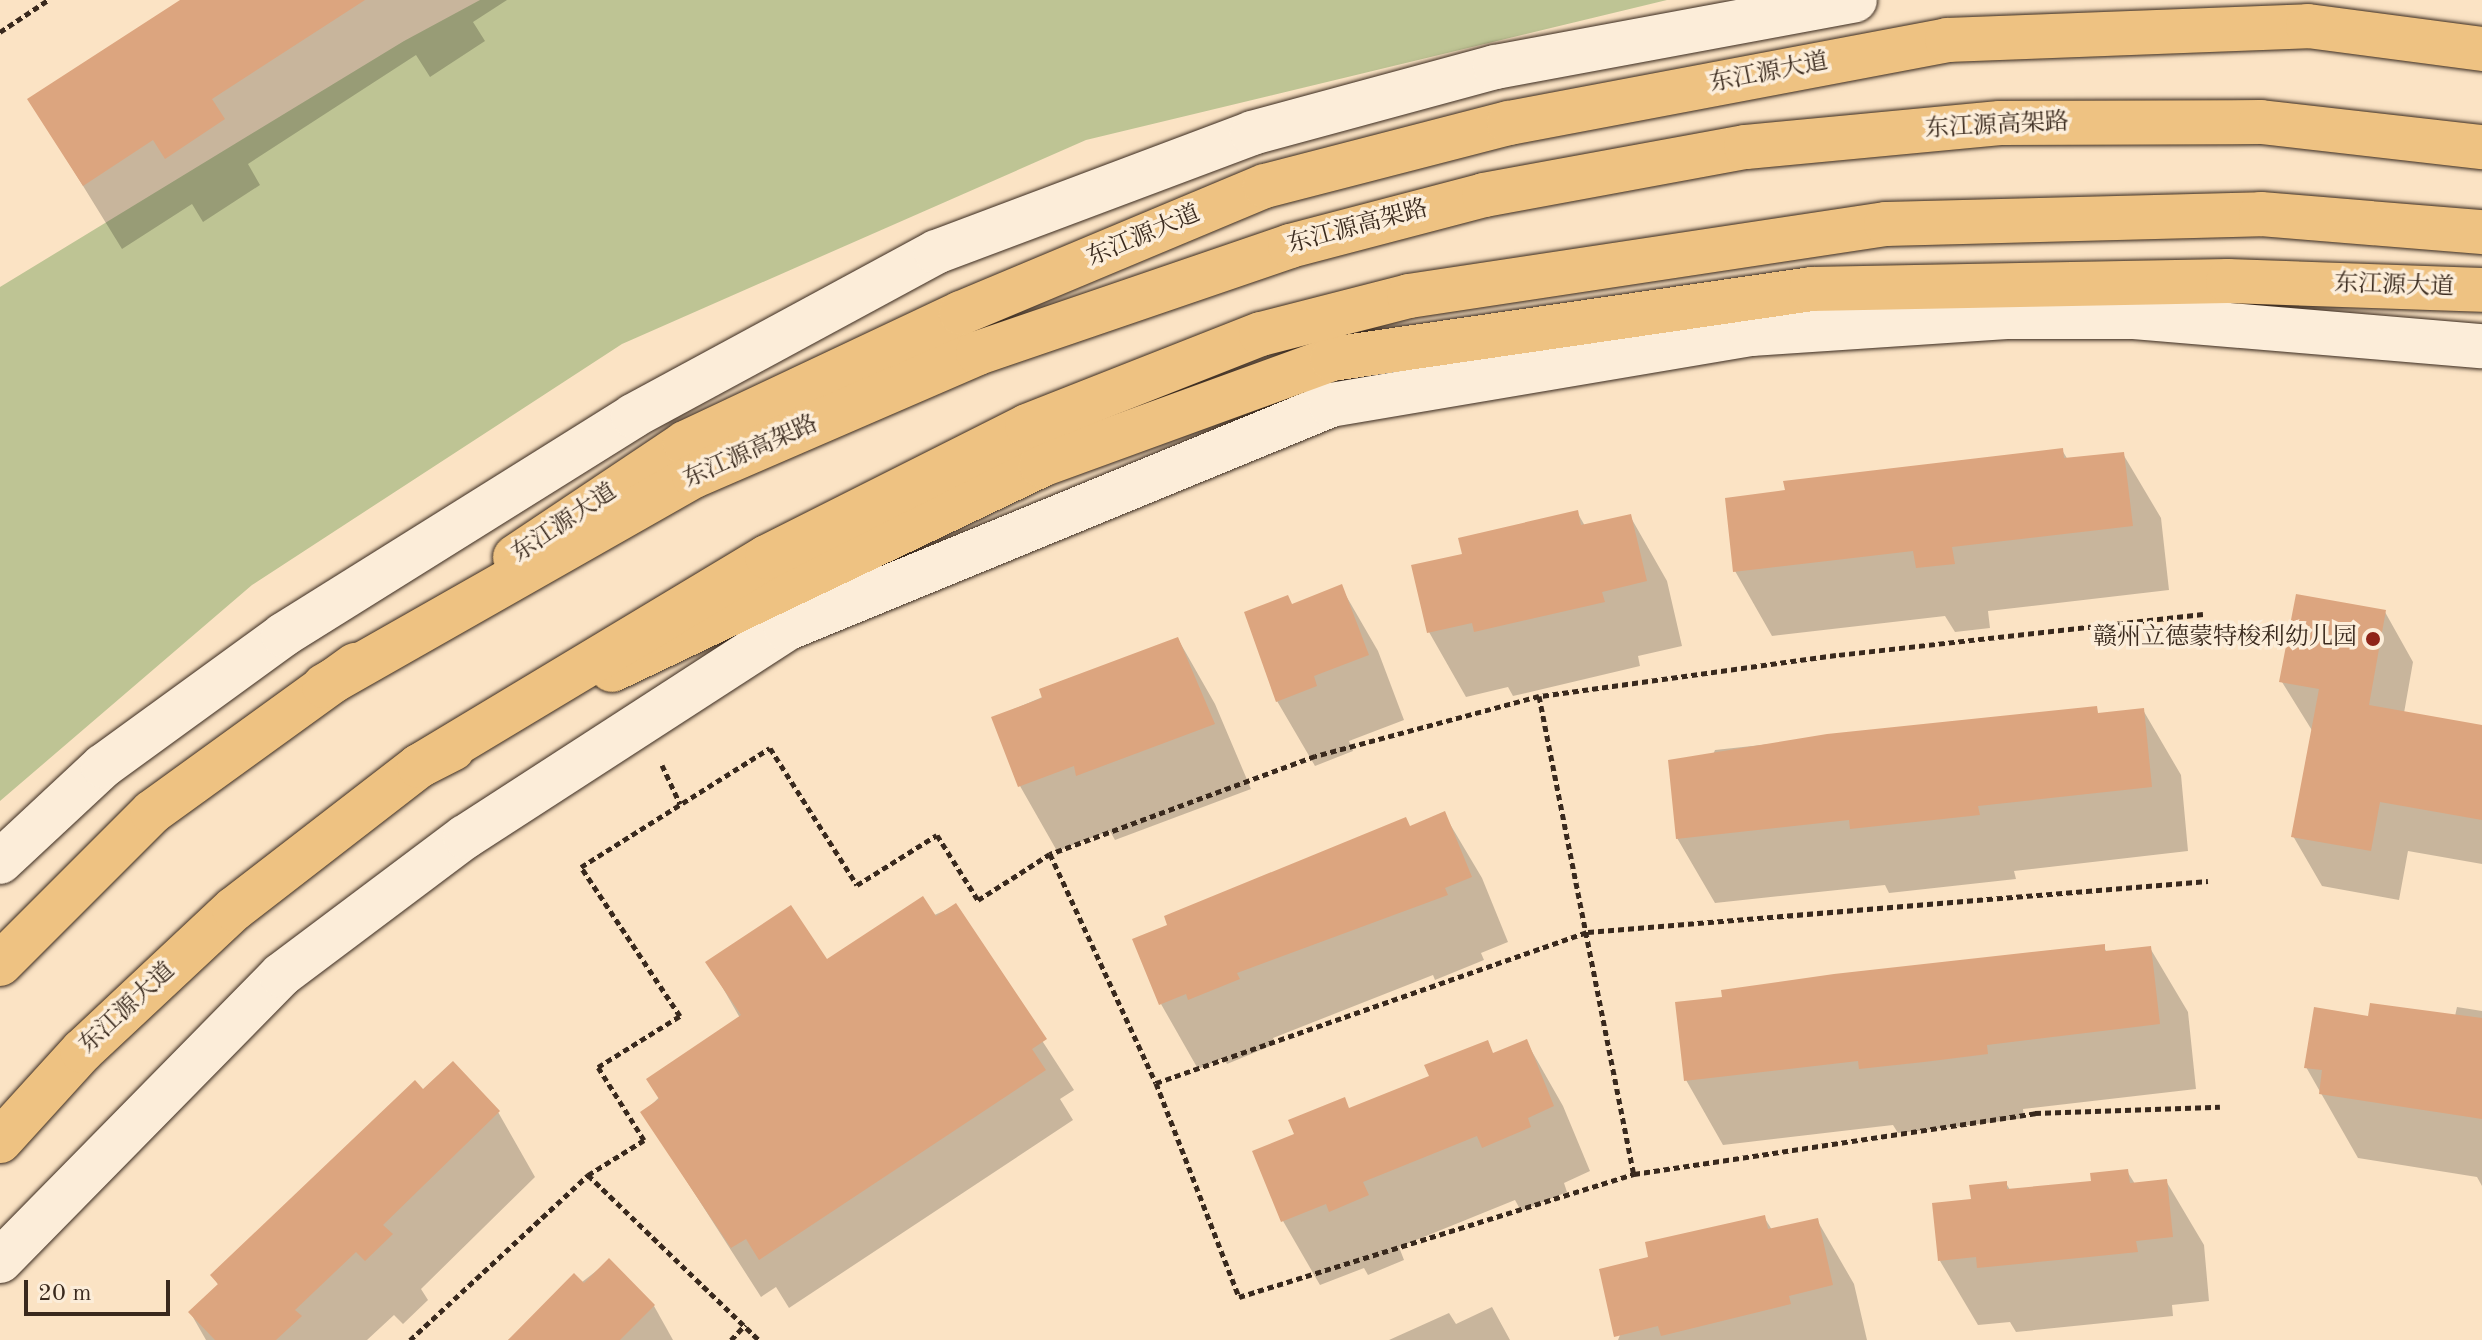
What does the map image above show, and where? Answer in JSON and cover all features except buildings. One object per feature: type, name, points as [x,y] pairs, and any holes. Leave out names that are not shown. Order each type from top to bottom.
[{"type":"main road","name":"东江源大道","points":[[0,964],[152,812],[324,686],[685,443],[961,313],[1265,186],[1509,123],[1947,40],[2308,26],[2482,49]]},
{"type":"main road","name":"东江源高架路","points":[[324,686],[694,476],[964,359],[1290,246],[1484,195],[1746,147],[2000,123],[2261,122],[2482,147]]},
{"type":"main road","points":[[419,766],[767,557],[1027,426],[1261,334],[1409,296],[1886,224],[2261,214],[2482,232]]},
{"type":"main road","name":"东江源大道","points":[[0,1141],[82,1051],[234,909],[419,766],[1041,465],[1332,359],[1811,289],[2228,281],[2482,290]]},
{"type":"street","points":[[0,862],[103,766],[283,635],[633,416],[936,252],[1252,133],[1495,67],[1855,0]]},
{"type":"street","points":[[0,1261],[281,975],[465,837],[786,629],[1331,405],[1751,334],[2006,317],[2134,317],[2482,346]]},
{"type":"path","points":[[0,32],[48,0]]},
{"type":"path","points":[[410,1340],[588,1175],[644,1140],[598,1067],[680,1016],[581,867],[770,748],[857,885],[937,835],[978,900],[1050,854],[1315,756],[1539,696],[1836,655],[2203,614]]},
{"type":"path","points":[[1539,696],[1634,1174]]},
{"type":"path","points":[[1050,854],[1156,1083],[1239,1297],[1634,1174],[2035,1113],[2220,1107]]},
{"type":"path","points":[[1156,1083],[1588,932],[2208,881]]},
{"type":"path","points":[[588,1175],[759,1340]]},
{"type":"path","points":[[731,1340],[745,1325]]},
{"type":"green space","points":[[480,0],[1667,0],[1086,140],[622,344],[252,585],[0,801],[0,287],[404,41]]},
{"type":"place","name":"赣州立德蒙特梭利幼儿园","points":[[2373,639]]}]
